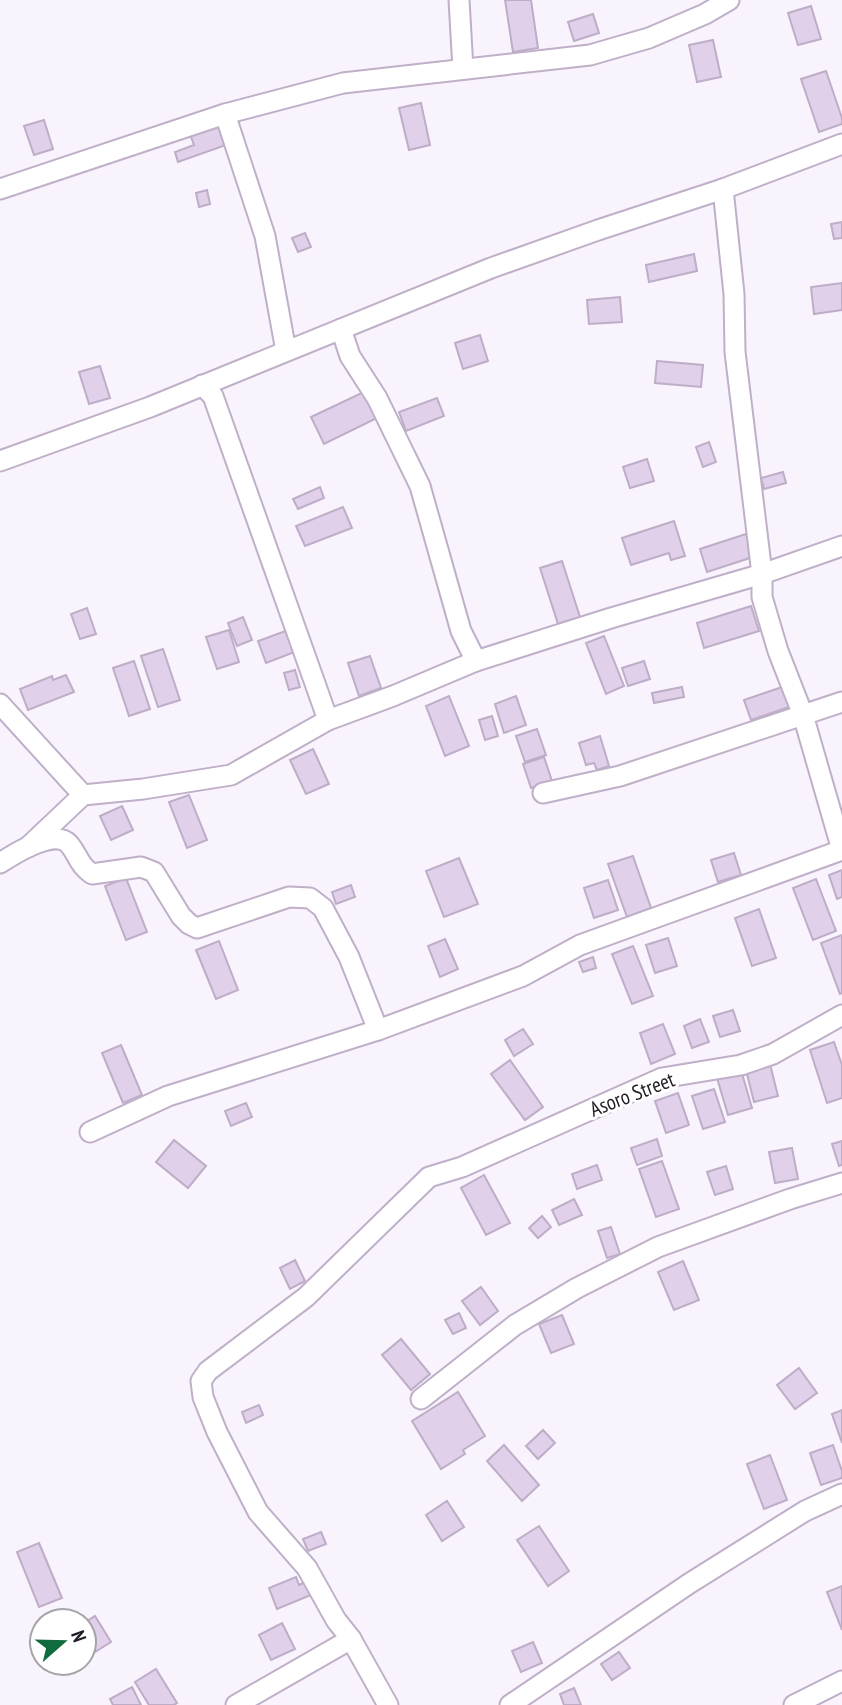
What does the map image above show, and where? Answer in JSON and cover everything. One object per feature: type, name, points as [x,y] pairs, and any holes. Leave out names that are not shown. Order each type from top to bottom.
[{"type":"street","points":[[459,0],[463,69]]},
{"type":"street","points":[[0,189],[225,114],[343,83],[590,55],[649,38],[705,14],[729,0]]},
{"type":"street","points":[[225,114],[265,236],[286,351]]},
{"type":"street","points":[[0,461],[150,407],[491,268],[723,189],[842,144]]},
{"type":"street","points":[[90,1132],[168,1096],[378,1030],[523,976],[580,945],[842,850],[803,715],[778,651],[762,597],[762,574],[735,352],[734,294],[723,189]]},
{"type":"street","points":[[341,329],[350,356],[377,398],[420,486],[461,631],[476,660]]},
{"type":"street","points":[[202,385],[213,396],[328,720]]},
{"type":"street","points":[[0,863],[27,847],[83,795],[231,775],[328,720],[393,696],[476,660],[762,574],[842,546]]},
{"type":"street","points":[[543,793],[620,776],[842,702]]},
{"type":"street","points":[[0,704],[83,795]]},
{"type":"street","points":[[27,847],[57,838],[68,842],[83,868],[92,874],[141,867],[154,872],[181,916],[197,928],[289,897],[310,898],[323,908],[349,957],[378,1030]]},
{"type":"street","name":"Asoro Street","points":[[351,1639],[336,1620],[307,1568],[258,1512],[216,1432],[203,1398],[201,1381],[208,1371],[306,1297],[429,1177],[462,1167],[662,1078],[741,1065],[773,1054],[842,1015]]},
{"type":"street","points":[[422,1399],[515,1325],[577,1287],[658,1247],[842,1183]]},
{"type":"street","points":[[510,1705],[690,1583],[805,1511],[842,1494]]},
{"type":"street","points":[[236,1705],[351,1639],[388,1705]]},
{"type":"street","points":[[793,1705],[842,1681]]},
{"type":"building","points":[[505,0],[531,0],[538,48],[513,52]]},
{"type":"building","points":[[811,6],[821,39],[798,45],[788,13]]},
{"type":"building","points":[[593,14],[599,33],[574,41],[568,22]]},
{"type":"building","points":[[713,40],[721,77],[697,82],[689,45]]},
{"type":"building","points":[[826,71],[842,124],[819,132],[801,79]]},
{"type":"building","points":[[421,103],[430,145],[409,150],[399,108]]},
{"type":"building","points":[[44,120],[53,149],[34,155],[24,126]]},
{"type":"building","points":[[219,124],[226,145],[178,162],[175,152],[194,145],[190,134]]},
{"type":"building","points":[[207,190],[210,204],[199,207],[196,193]]},
{"type":"building","points":[[842,222],[842,238],[834,239],[831,224]]},
{"type":"building","points":[[305,233],[311,247],[298,252],[292,238]]},
{"type":"building","points":[[694,254],[697,271],[649,282],[646,265]]},
{"type":"building","points":[[842,283],[842,310],[814,314],[811,287]]},
{"type":"building","points":[[620,297],[622,322],[589,324],[587,300]]},
{"type":"building","points":[[480,335],[488,361],[463,369],[455,343]]},
{"type":"building","points":[[657,361],[703,365],[701,387],[655,383]]},
{"type":"building","points":[[100,366],[110,398],[89,404],[79,372]]},
{"type":"building","points":[[368,390],[381,416],[324,444],[311,417]]},
{"type":"building","points":[[437,398],[444,416],[406,431],[399,412]]},
{"type":"building","points":[[709,442],[716,462],[703,467],[696,447]]},
{"type":"building","points":[[647,459],[654,481],[630,488],[623,467]]},
{"type":"building","points":[[783,472],[786,483],[764,489],[761,478]]},
{"type":"building","points":[[320,487],[324,498],[298,509],[293,499]]},
{"type":"building","points":[[343,507],[352,528],[305,546],[296,526]]},
{"type":"building","points":[[674,521],[685,556],[671,560],[669,553],[631,565],[622,538]]},
{"type":"building","points":[[749,533],[756,556],[707,572],[700,549]]},
{"type":"building","points":[[562,561],[580,617],[558,624],[540,568]]},
{"type":"building","points":[[751,606],[759,631],[704,648],[697,623]]},
{"type":"building","points":[[87,608],[96,634],[80,639],[71,614]]},
{"type":"building","points":[[243,617],[252,640],[237,646],[228,623]]},
{"type":"building","points":[[291,629],[300,650],[266,663],[258,641]]},
{"type":"building","points":[[229,630],[239,662],[217,669],[206,637]]},
{"type":"building","points":[[604,636],[624,686],[606,694],[586,643]]},
{"type":"building","points":[[163,649],[180,700],[158,707],[141,656]]},
{"type":"building","points":[[370,656],[381,688],[359,696],[348,663]]},
{"type":"building","points":[[134,661],[150,709],[129,716],[113,668]]},
{"type":"building","points":[[644,661],[650,679],[628,686],[622,668]]},
{"type":"building","points":[[295,670],[300,687],[289,690],[284,673]]},
{"type":"building","points":[[66,675],[74,692],[28,710],[20,689],[52,676],[53,680]]},
{"type":"building","points":[[785,686],[792,706],[751,720],[744,700]]},
{"type":"building","points":[[682,687],[684,697],[654,703],[652,693]]},
{"type":"building","points":[[449,696],[469,746],[445,756],[426,706]]},
{"type":"building","points":[[516,696],[526,725],[504,733],[495,704]]},
{"type":"building","points":[[492,716],[498,736],[485,740],[479,720]]},
{"type":"building","points":[[537,729],[546,755],[525,762],[516,736]]},
{"type":"building","points":[[600,736],[609,766],[597,770],[594,763],[586,765],[579,743]]},
{"type":"building","points":[[313,749],[329,784],[306,794],[290,760]]},
{"type":"building","points":[[544,757],[552,781],[531,788],[523,764]]},
{"type":"building","points":[[189,795],[207,840],[187,848],[169,802]]},
{"type":"building","points":[[122,806],[133,830],[111,840],[100,816]]},
{"type":"building","points":[[734,853],[741,875],[718,882],[711,860]]},
{"type":"building","points":[[633,856],[651,908],[627,917],[608,864]]},
{"type":"building","points":[[459,858],[478,904],[444,917],[426,871]]},
{"type":"building","points":[[842,870],[842,897],[837,899],[829,875]]},
{"type":"building","points":[[126,878],[147,932],[126,940],[105,886]]},
{"type":"building","points":[[816,879],[836,931],[813,940],[793,888]]},
{"type":"building","points":[[608,880],[618,910],[594,918],[584,888]]},
{"type":"building","points":[[351,885],[355,897],[336,904],[332,892]]},
{"type":"building","points":[[759,909],[776,958],[752,966],[735,918]]},
{"type":"building","points":[[842,935],[842,993],[840,994],[821,943]]},
{"type":"building","points":[[668,938],[677,966],[655,973],[646,945]]},
{"type":"building","points":[[445,939],[458,969],[440,977],[428,946]]},
{"type":"building","points":[[219,941],[238,990],[216,999],[196,950]]},
{"type":"building","points":[[633,946],[653,996],[632,1004],[612,954]]},
{"type":"building","points":[[593,957],[596,968],[583,972],[579,962]]},
{"type":"building","points":[[733,1010],[740,1031],[720,1037],[713,1016]]},
{"type":"building","points":[[700,1019],[709,1042],[692,1048],[684,1026]]},
{"type":"building","points":[[663,1024],[675,1054],[651,1064],[640,1033]]},
{"type":"building","points":[[523,1029],[533,1044],[514,1056],[505,1040]]},
{"type":"building","points":[[834,1042],[842,1065],[842,1098],[827,1103],[810,1050]]},
{"type":"building","points":[[121,1045],[142,1095],[123,1103],[102,1053]]},
{"type":"building","points":[[510,1060],[543,1107],[525,1120],[491,1074]]},
{"type":"building","points":[[770,1064],[778,1096],[754,1102],[746,1070]]},
{"type":"building","points":[[741,1070],[752,1108],[728,1115],[717,1078]]},
{"type":"building","points":[[714,1089],[725,1122],[703,1129],[692,1096]]},
{"type":"building","points":[[678,1093],[689,1125],[666,1133],[655,1101]]},
{"type":"building","points":[[246,1103],[252,1117],[231,1126],[225,1111]]},
{"type":"building","points":[[657,1139],[662,1156],[637,1165],[631,1148]]},
{"type":"building","points":[[174,1140],[206,1166],[188,1188],[156,1162]]},
{"type":"building","points":[[842,1141],[842,1165],[839,1166],[832,1144]]},
{"type":"building","points":[[792,1148],[798,1179],[775,1183],[769,1152]]},
{"type":"building","points":[[662,1161],[679,1209],[656,1217],[639,1169]]},
{"type":"building","points":[[597,1165],[602,1180],[577,1189],[572,1174]]},
{"type":"building","points":[[726,1166],[733,1189],[715,1195],[707,1172]]},
{"type":"building","points":[[484,1175],[510,1223],[486,1235],[461,1188]]},
{"type":"building","points":[[574,1199],[582,1215],[559,1225],[552,1210]]},
{"type":"building","points":[[542,1216],[551,1227],[538,1238],[529,1228]]},
{"type":"building","points":[[611,1227],[620,1254],[607,1258],[598,1231]]},
{"type":"building","points":[[295,1260],[305,1281],[290,1289],[280,1268]]},
{"type":"building","points":[[683,1261],[699,1300],[674,1310],[658,1272]]},
{"type":"building","points":[[481,1287],[498,1311],[480,1325],[462,1301]]},
{"type":"building","points":[[459,1313],[466,1328],[453,1334],[445,1320]]},
{"type":"building","points":[[562,1315],[574,1344],[551,1353],[539,1324]]},
{"type":"building","points":[[401,1339],[430,1374],[411,1390],[382,1355]]},
{"type":"building","points":[[799,1368],[817,1393],[795,1409],[777,1385]]},
{"type":"building","points":[[458,1392],[485,1436],[463,1450],[465,1454],[441,1469],[412,1421]]},
{"type":"building","points":[[259,1405],[263,1415],[246,1423],[242,1412]]},
{"type":"building","points":[[842,1410],[842,1443],[832,1414]]},
{"type":"building","points":[[543,1430],[555,1443],[538,1459],[526,1446]]},
{"type":"building","points":[[504,1445],[539,1485],[522,1501],[487,1461]]},
{"type":"building","points":[[833,1445],[842,1478],[821,1485],[810,1453]]},
{"type":"building","points":[[770,1455],[787,1500],[764,1509],[747,1464]]},
{"type":"building","points":[[447,1501],[464,1527],[442,1541],[426,1515]]},
{"type":"building","points":[[539,1526],[569,1571],[548,1586],[517,1540]]},
{"type":"building","points":[[321,1532],[326,1544],[308,1551],[303,1539]]},
{"type":"building","points":[[39,1543],[62,1598],[39,1607],[17,1552]]},
{"type":"building","points":[[296,1577],[299,1585],[305,1582],[311,1595],[277,1609],[269,1588]]},
{"type":"building","points":[[842,1586],[842,1630],[827,1592]]},
{"type":"building","points":[[98,1621],[111,1642],[98,1650]]},
{"type":"building","points":[[282,1623],[295,1649],[271,1660],[259,1635]]},
{"type":"building","points":[[533,1642],[542,1663],[521,1672],[512,1651]]},
{"type":"building","points":[[619,1652],[630,1668],[612,1680],[601,1664]]},
{"type":"building","points":[[156,1669],[177,1703],[174,1705],[149,1705],[135,1682]]},
{"type":"building","points":[[132,1687],[141,1705],[113,1705],[110,1699]]},
{"type":"building","points":[[574,1688],[581,1705],[564,1705],[560,1694]]}]
